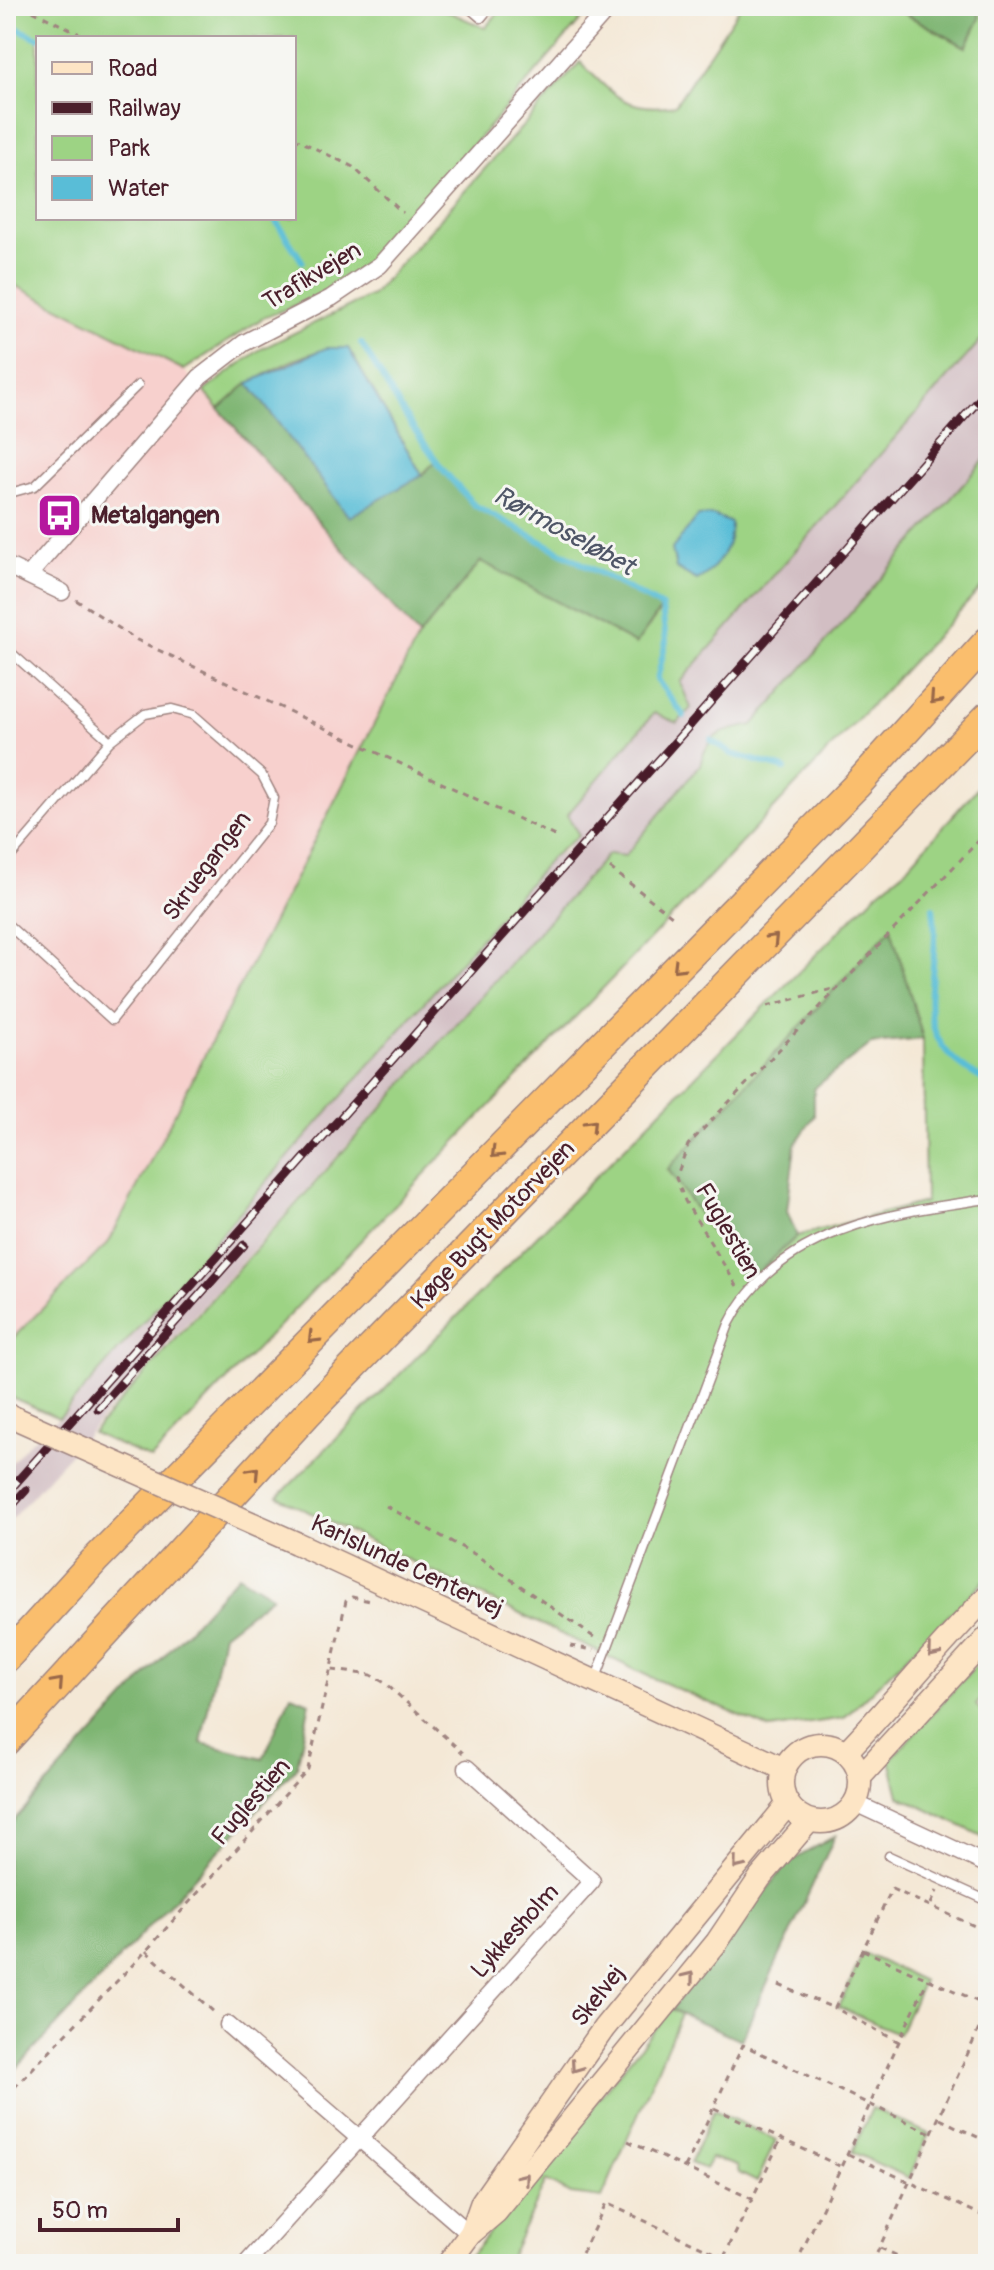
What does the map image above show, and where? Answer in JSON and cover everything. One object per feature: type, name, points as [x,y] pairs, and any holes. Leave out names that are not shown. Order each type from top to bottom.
[{"type":"highway","name":"Køge Bugt Motorvejen","points":[[6,1658],[94,1561],[856,786],[988,641]]},
{"type":"highway","name":"Køge Bugt Motorvejen","points":[[6,1741],[307,1414],[988,716]]},
{"type":"street","name":"Trafikvejen","points":[[29,575],[200,377],[244,343],[344,290],[380,265],[418,226],[610,6]]},
{"type":"street","points":[[6,565],[62,592]]},
{"type":"street","name":"Karlslunde Centervej","points":[[6,1414],[296,1543],[784,1769]]},
{"type":"street","points":[[846,1752],[891,1705],[938,1645],[988,1596]]},
{"type":"street","points":[[861,1776],[846,1752],[830,1744],[811,1745],[793,1755],[784,1769],[783,1792],[788,1804],[809,1821],[830,1822],[846,1814],[855,1803],[861,1776],[988,1637]]},
{"type":"street","name":"Lykkesholm","points":[[246,2264],[592,1881],[467,1768]]},
{"type":"street","points":[[855,1803],[988,1865]]},
{"type":"street","name":"Skelvej","points":[[470,2234],[482,2202],[604,2028],[788,1804]]},
{"type":"street","name":"Skelvej","points":[[448,2264],[470,2234],[496,2212],[617,2065],[717,1942],[760,1878],[809,1821]]},
{"type":"street","points":[[228,2025],[470,2234]]},
{"type":"lane","points":[[467,6],[481,18],[491,6]]},
{"type":"lane","points":[[6,494],[35,486],[138,385]]},
{"type":"lane","points":[[6,648],[110,741]]},
{"type":"lane","name":"Skruegangen","points":[[6,862],[110,741],[145,714],[172,709],[194,715],[262,775],[274,798],[269,823],[112,1020],[6,923]]},
{"type":"lane","points":[[743,1296],[782,1261],[820,1237],[869,1222],[988,1199]]},
{"type":"lane","name":"Fuglestien","points":[[594,1683],[729,1324],[743,1296]]},
{"type":"lane","points":[[889,1856],[988,1901]]},
{"type":"path","points":[[22,6],[84,36]]},
{"type":"path","points":[[296,139],[353,167],[418,226]]},
{"type":"path","points":[[62,592],[137,640],[559,838]]},
{"type":"path","name":"Fuglestien","points":[[743,1296],[685,1201],[676,1178],[688,1145],[988,831]]},
{"type":"path","points":[[610,868],[672,916]]},
{"type":"path","points":[[767,1006],[840,987]]},
{"type":"path","points":[[386,1506],[476,1555],[606,1650]]},
{"type":"path","name":"Fuglestien","points":[[6,2096],[146,1951],[308,1769],[346,1601],[352,1597],[382,1603]]},
{"type":"path","points":[[554,1664],[558,1652],[569,1646],[606,1650]]},
{"type":"path","points":[[332,1670],[371,1675],[385,1683],[464,1755],[467,1768]]},
{"type":"path","points":[[835,2008],[892,1889],[988,1932]]},
{"type":"path","points":[[863,1950],[988,2007],[872,2264]]},
{"type":"path","points":[[146,1951],[228,2025]]},
{"type":"path","points":[[796,2264],[928,1979]]},
{"type":"path","points":[[779,1985],[835,2008],[899,2042]]},
{"type":"path","points":[[685,2168],[743,2045],[933,2134]]},
{"type":"path","points":[[713,2107],[842,2167]]},
{"type":"path","points":[[940,2119],[988,2142]]},
{"type":"path","points":[[724,2257],[781,2139]]},
{"type":"path","points":[[628,2141],[752,2199]]},
{"type":"path","points":[[848,2154],[988,2218]]},
{"type":"path","points":[[577,2264],[606,2203],[739,2264]]},
{"type":"path","points":[[880,2248],[916,2264]]},
{"type":"shaded area","points":[[6,281],[184,370],[419,636],[109,1242],[6,1345]]},
{"type":"shaded area","points":[[988,332],[988,456],[753,726],[718,733],[705,747],[701,765],[625,856],[608,854],[6,1525],[6,1469],[28,1444],[67,1411],[551,858],[565,851],[579,835],[567,815],[654,713],[677,723],[690,708],[680,682]]},
{"type":"green space","points":[[6,6],[436,6],[485,28],[504,6],[593,6],[383,250],[331,291],[263,318],[184,370],[6,281]]},
{"type":"green space","points":[[741,6],[891,6],[966,47],[980,18],[976,6],[988,6],[988,332],[680,682],[691,708],[677,723],[654,713],[567,815],[579,835],[551,858],[59,1418],[11,1397],[6,1383],[6,1345],[109,1242],[419,636],[481,561],[636,644],[662,608],[474,505],[436,461],[422,475],[348,348],[313,354],[279,367],[219,409],[204,391],[259,350],[372,295],[580,62],[602,84],[632,104],[675,105]]},
{"type":"green space","points":[[891,6],[976,6],[980,18],[966,47]]},
{"type":"green space","points":[[248,383],[349,517],[422,475],[436,461],[474,505],[662,607],[636,644],[481,561],[419,636],[219,409]]},
{"type":"green space","points":[[988,456],[988,581],[680,908],[151,1459],[92,1433],[608,854],[625,856],[700,765],[712,739],[725,732],[753,725]]},
{"type":"green space","points":[[988,776],[988,1577],[844,1718],[770,1729],[648,1676],[278,1497],[878,892],[904,871]],"holes":[[[891,929],[923,1039],[925,1202],[797,1236],[747,1282],[668,1169]]]},
{"type":"green space","points":[[891,928],[923,1039],[871,1044],[814,1088],[814,1116],[795,1145],[787,1211],[797,1236],[747,1283],[668,1169]]},
{"type":"green space","points":[[238,1575],[272,1596],[223,1634],[201,1743],[263,1759],[291,1695],[310,1702],[297,1767],[6,2080],[6,1829]]},
{"type":"green space","points":[[988,1652],[988,1692],[976,1705],[988,1718],[988,1839],[899,1796],[890,1760]]},
{"type":"green space","points":[[835,1836],[741,2040],[671,2009],[788,1863]]},
{"type":"green space","points":[[863,1953],[923,1981],[899,2034],[839,2007]]},
{"type":"green space","points":[[671,2009],[681,2014],[602,2198],[571,2194],[546,2181],[507,2264],[464,2264]]},
{"type":"green space","points":[[872,2108],[929,2134],[909,2178],[852,2152]]},
{"type":"green space","points":[[714,2110],[776,2140],[757,2182],[739,2173],[737,2166],[711,2158],[705,2169],[690,2163]]},
{"type":"water","points":[[326,348],[348,348],[422,475],[349,517],[248,383]]},
{"type":"water","points":[[713,515],[731,523],[729,540],[717,563],[697,580],[676,568],[672,549],[698,516]]},
{"type":"waterway","name":"Rørmoseløbet","points":[[6,23],[36,37]]},
{"type":"waterway","name":"Rørmoseløbet","points":[[275,220],[302,261]]},
{"type":"waterway","name":"Rørmoseløbet","points":[[361,343],[409,422],[444,471],[474,505],[662,607],[666,641],[657,680],[684,716]]},
{"type":"waterway","name":"Rørmoseløbet","points":[[711,740],[732,754],[785,769]]},
{"type":"waterway","name":"Rørmoseløbet","points":[[933,908],[935,935],[930,1006],[934,1027],[943,1046],[960,1065],[988,1082]]},
{"type":"railway","points":[[6,1494],[988,390]]},
{"type":"railway","points":[[98,1409],[244,1245]]},
{"type":"railway","points":[[6,1512],[26,1490]]},
{"type":"place","name":"Metalgangen","points":[[60,515]]}]
